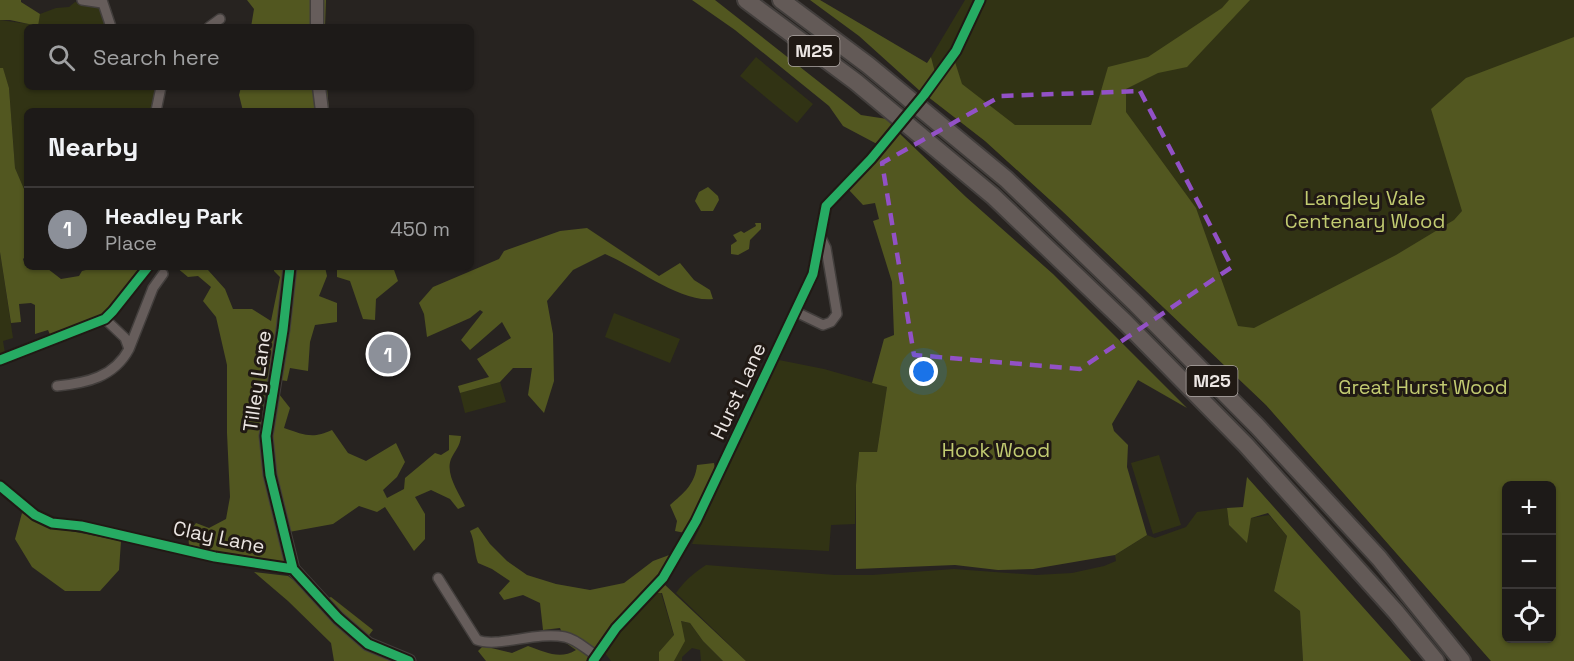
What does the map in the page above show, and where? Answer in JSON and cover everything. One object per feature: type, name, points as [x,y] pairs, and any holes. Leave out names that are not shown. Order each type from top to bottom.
[{"type":"highway","name":"M25","points":[[746,0],[856,82],[993,196],[1118,315],[1246,445],[1396,612],[1436,661]]},
{"type":"highway","name":"M25","points":[[782,0],[868,65],[1006,179],[1136,304],[1274,443],[1379,558],[1462,661]]},
{"type":"street","points":[[82,0],[102,2],[110,24]]},
{"type":"street","points":[[317,0],[317,24]]},
{"type":"street","points":[[924,95],[956,51],[980,0]]},
{"type":"street","points":[[213,24],[220,19]]},
{"type":"street","points":[[156,108],[160,90]]},
{"type":"street","points":[[319,90],[322,108]]},
{"type":"street","name":"Hurst Lane","points":[[595,658],[616,628],[663,578],[696,521],[813,274],[826,206],[895,130]]},
{"type":"street","points":[[796,312],[823,325],[831,322],[837,314],[837,302],[826,248],[820,236]]},
{"type":"street","points":[[0,360],[105,319],[146,270]]},
{"type":"street","name":"Tilley Lane","points":[[290,270],[283,330],[266,436],[270,475],[293,569]]},
{"type":"street","points":[[57,386],[93,381],[107,374],[123,361],[153,288],[163,274]]},
{"type":"street","points":[[105,319],[125,338],[129,349]]},
{"type":"street","name":"Clay Lane","points":[[0,486],[35,515],[52,523],[81,526],[215,557],[293,569]]},
{"type":"street","points":[[293,569],[338,618],[368,644],[410,661]]},
{"type":"street","points":[[438,578],[477,640],[487,644],[540,634],[567,637],[595,658]]},
{"type":"highlighted area","points":[[1140,91],[1232,267],[1080,369],[914,355],[882,163],[1001,96]]},
{"type":"green space","points":[[0,0],[21,0],[40,14],[38,24],[0,20]]},
{"type":"green space","points":[[247,0],[326,0],[325,24],[252,24],[254,9]]},
{"type":"green space","points":[[692,0],[715,0],[861,115],[887,119],[892,125],[877,144],[843,126],[829,106],[735,30]]},
{"type":"green space","points":[[810,0],[820,0],[927,63],[931,57],[935,72],[920,91],[859,36]]},
{"type":"green space","points":[[965,0],[974,0],[957,43],[935,72],[931,57]]},
{"type":"green space","name":"Langley Vale Centenary Wood","points":[[986,0],[1574,0],[1574,661],[1491,661],[1266,405],[1060,209],[985,141],[927,96],[955,62]]},
{"type":"green space","name":"Great Hurst Wood","points":[[1229,0],[1250,0],[1187,67],[1158,73],[1126,89],[1126,112],[1196,208],[1238,326],[1254,328],[1396,255],[1454,220],[1462,211],[1431,109],[1466,78],[1574,37],[1574,661],[1491,661],[1266,405],[1060,209],[985,141],[927,96],[955,62],[962,84],[1015,125],[1091,125],[1108,67],[1148,57],[1222,8]]},
{"type":"green space","points":[[75,2],[99,7],[105,24],[36,24],[40,14],[56,8],[69,7]]},
{"type":"green space","points":[[0,20],[29,24],[24,24],[24,90],[156,90],[152,108],[24,108],[24,189],[15,168],[9,88],[3,69],[0,68]]},
{"type":"green space","points":[[756,57],[813,104],[797,123],[740,76]]},
{"type":"green space","points":[[0,68],[3,68],[9,88],[15,168],[24,189],[24,270],[49,270],[61,279],[79,276],[86,270],[138,270],[107,311],[89,323],[51,337],[48,330],[35,334],[35,305],[31,303],[19,304],[21,322],[11,323],[0,252]]},
{"type":"green space","points":[[240,90],[327,90],[329,108],[242,108]]},
{"type":"green space","name":"Hook Wood","points":[[899,133],[966,197],[1053,274],[1187,408],[1138,380],[1112,424],[1114,431],[1128,445],[1127,467],[1147,535],[1115,555],[1033,569],[998,570],[955,565],[856,569],[856,485],[859,452],[877,452],[887,387],[872,383],[884,339],[894,335],[892,282],[873,221],[879,219],[875,203],[863,205],[849,190]]},
{"type":"green space","points":[[708,187],[718,196],[719,200],[713,211],[701,211],[695,201],[699,192]]},
{"type":"green space","points":[[755,223],[761,223],[761,229],[750,240],[749,249],[738,255],[731,254],[731,245],[737,241],[733,235],[741,231],[744,233],[756,226]]},
{"type":"green space","points":[[587,228],[659,276],[680,263],[694,280],[710,290],[713,299],[700,299],[672,290],[605,254],[573,270],[547,301],[553,334],[554,381],[544,413],[528,395],[532,368],[513,368],[500,382],[460,393],[458,386],[489,377],[477,359],[511,338],[502,322],[470,350],[461,340],[483,312],[480,310],[470,318],[427,337],[424,314],[419,303],[433,287],[499,259],[504,251],[560,231]]},
{"type":"green space","points":[[0,252],[13,338],[3,341],[5,353],[0,356]]},
{"type":"green space","points":[[180,270],[208,270],[225,289],[233,309],[252,309],[271,321],[280,277],[274,270],[286,270],[262,436],[286,557],[283,563],[237,557],[189,545],[188,534],[196,523],[209,528],[226,519],[230,497],[227,365],[216,317],[203,301],[211,287],[198,276],[188,277]]},
{"type":"green space","points":[[297,270],[326,270],[327,276],[319,296],[337,303],[337,322],[315,325],[310,342],[308,371],[290,368],[287,381],[280,380]]},
{"type":"green space","points":[[337,270],[394,270],[398,281],[376,299],[375,320],[363,319],[350,281],[337,277]]},
{"type":"green space","points":[[614,313],[680,339],[670,363],[605,337]]},
{"type":"green space","points":[[779,360],[824,369],[887,387],[877,452],[859,452],[855,524],[831,525],[829,551],[692,544]]},
{"type":"green space","points":[[500,382],[506,402],[465,413],[460,393]]},
{"type":"green space","points":[[279,394],[290,408],[284,428],[308,435],[332,430],[348,453],[366,461],[396,443],[405,462],[397,477],[383,490],[387,498],[404,489],[405,478],[435,453],[441,455],[449,450],[449,435],[461,436],[451,459],[450,471],[465,506],[458,509],[450,499],[431,490],[415,497],[425,514],[425,539],[414,551],[385,507],[377,512],[359,506],[333,524],[289,532],[275,475],[270,439]]},
{"type":"green space","points":[[1159,455],[1181,525],[1153,534],[1131,463]]},
{"type":"green space","points":[[714,463],[715,470],[685,533],[675,531],[677,521],[670,505],[691,483],[697,465]]},
{"type":"green space","points":[[1247,477],[1411,661],[1303,661],[1300,611],[1274,591],[1287,536],[1268,513],[1251,518],[1247,543],[1229,525],[1227,508],[1243,507]]},
{"type":"green space","points":[[1227,508],[1229,525],[1246,542],[1251,518],[1269,515],[1287,536],[1274,591],[1300,611],[1303,661],[746,661],[676,593],[690,577],[706,565],[835,575],[872,575],[954,569],[1036,575],[1072,573],[1116,561],[1115,555],[1147,535],[1155,538],[1186,527],[1197,512]]},
{"type":"green space","points":[[22,513],[46,526],[121,541],[119,570],[100,591],[65,591],[32,567],[15,539]]},
{"type":"green space","points":[[478,527],[490,544],[507,561],[527,575],[556,584],[590,590],[624,583],[653,561],[672,554],[663,570],[610,629],[601,645],[586,661],[486,661],[478,651],[483,646],[512,653],[528,646],[558,655],[576,650],[566,643],[560,628],[543,630],[540,603],[523,595],[504,600],[499,593],[510,581],[478,563],[470,531]]},
{"type":"green space","points":[[254,572],[288,576],[303,587],[316,603],[331,597],[373,630],[363,643],[398,661],[334,661],[331,643]]},
{"type":"green space","points":[[663,583],[746,661],[723,661],[703,641],[690,623],[681,621],[685,641],[674,661],[659,661],[659,652],[674,635],[662,593],[651,593]]},
{"type":"green space","points":[[651,593],[661,593],[674,636],[659,652],[659,661],[611,661],[604,652]]},
{"type":"green space","points":[[680,621],[690,623],[703,641],[723,661],[701,661],[700,650],[692,648],[682,657],[682,661],[674,661]]},
{"type":"cycle path","points":[[593,661],[616,628],[663,578],[696,521],[813,274],[826,206],[871,159],[924,95],[956,51],[980,0]]},
{"type":"cycle path","points":[[0,360],[105,319],[146,270]]},
{"type":"cycle path","points":[[290,270],[283,330],[266,436],[270,475],[293,569]]},
{"type":"cycle path","points":[[0,486],[35,515],[52,523],[81,526],[215,557],[293,569],[338,618],[368,644],[409,661]]},
{"type":"place","name":"Headley Park","points":[[388,354]]}]
